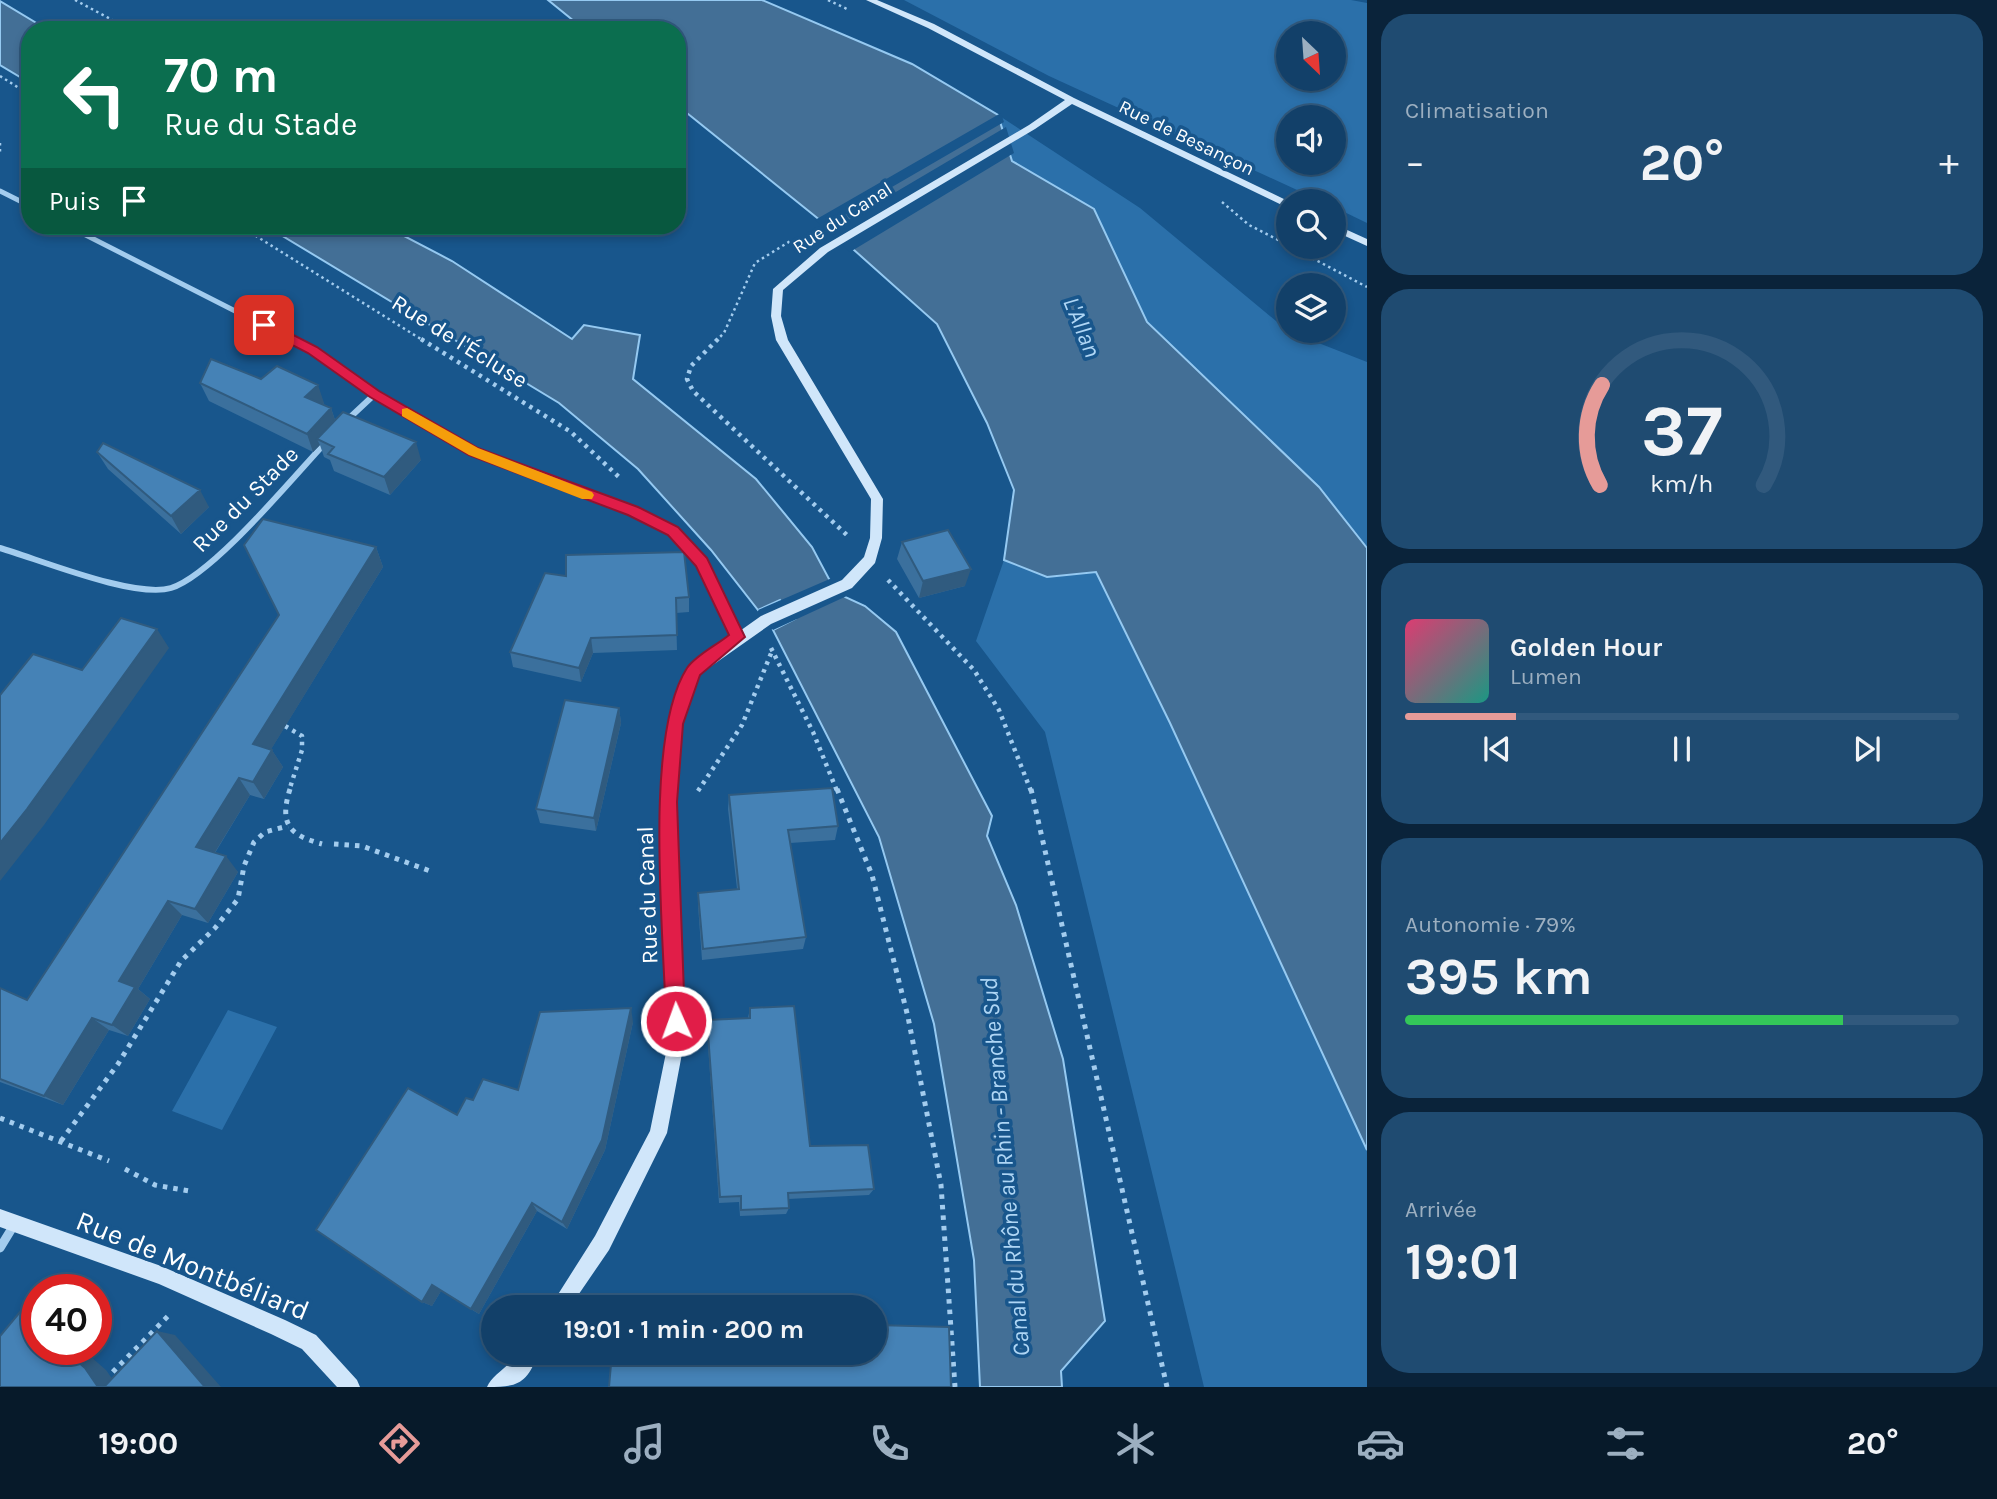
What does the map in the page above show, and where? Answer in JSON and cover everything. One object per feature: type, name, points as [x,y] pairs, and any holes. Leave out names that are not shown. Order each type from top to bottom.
[{"type":"street","name":"Rue de Besançon","points":[[870,0],[931,26],[1071,100],[1276,199]]},
{"type":"street","name":"Rue du Canal","points":[[567,1295],[602,1242],[658,1133],[676,1043],[668,802],[675,724],[694,671],[738,637],[762,623],[847,584],[870,559],[876,538],[877,499],[782,340],[776,316],[778,289],[824,250],[1038,123],[1071,100]]},
{"type":"street","points":[[0,191],[21,202]]},
{"type":"street","points":[[1346,233],[1367,243]]},
{"type":"street","points":[[86,235],[313,350],[374,394],[473,452],[633,511],[673,531],[702,562],[738,637]]},
{"type":"street","points":[[340,428],[374,394]]},
{"type":"street","name":"Rue du Stade","points":[[0,548],[138,588],[172,588],[212,561],[331,437]]},
{"type":"street","points":[[0,1248],[7,1221]]},
{"type":"street","name":"Rue de Montbéliard","points":[[7,1221],[161,1275],[309,1342],[350,1387]]},
{"type":"street","points":[[496,1387],[517,1372],[521,1365]]},
{"type":"path","points":[[75,0],[114,21]]},
{"type":"path","points":[[0,76],[21,89]]},
{"type":"path","points":[[0,143],[0,153]]},
{"type":"path","name":"Rue de l'Écluse","points":[[254,235],[571,432],[629,486],[633,511]]},
{"type":"path","points":[[800,235],[755,263],[724,333],[691,366],[687,379],[693,391],[827,513],[974,670],[999,710],[1029,780],[1167,1387]]},
{"type":"path","points":[[1314,259],[1367,287]]},
{"type":"path","points":[[762,623],[772,650],[813,732],[872,876],[905,1004],[941,1185],[955,1387]]},
{"type":"path","points":[[668,802],[690,799],[727,752],[751,709],[772,650]]},
{"type":"path","points":[[285,726],[302,736],[305,747],[286,796],[288,826],[297,838],[322,844]]},
{"type":"path","points":[[61,1141],[118,1065],[181,961],[215,928],[238,899],[244,866],[254,842],[265,832],[288,826]]},
{"type":"path","points":[[334,844],[362,846],[430,871]]},
{"type":"path","points":[[0,1118],[109,1161]]},
{"type":"path","points":[[125,1169],[155,1185],[189,1191]]},
{"type":"path","points":[[98,1387],[194,1290]]},
{"type":"shaded area","points":[[904,0],[1351,0],[1367,3],[1367,223],[1346,213],[1346,189],[1295,189],[1049,76]]},
{"type":"shaded area","points":[[998,115],[1140,208],[1276,321],[1276,343],[1319,343],[1367,362],[1367,549],[1318,487],[1147,322],[1094,209],[1012,161]]},
{"type":"shaded area","points":[[1004,560],[1047,577],[1096,572],[1170,723],[1367,1150],[1367,1387],[1204,1387],[1045,732],[976,641]]},
{"type":"shaded area","points":[[228,1010],[277,1027],[222,1130],[172,1111]]},
{"type":"water","name":"L'Allan","points":[[548,0],[762,0],[912,64],[998,115],[1012,161],[1094,209],[1147,322],[1319,487],[1367,548],[1367,1150],[1170,723],[1096,572],[1047,577],[1004,560],[1014,490],[987,423],[937,324],[826,225],[686,112],[686,21],[574,21]]},
{"type":"water","points":[[0,1],[33,21],[21,21],[21,78],[0,65]]},
{"type":"water","name":"Canal du Rhône au Rhin - Branche Sud","points":[[281,235],[402,235],[452,261],[572,339],[584,325],[640,335],[633,379],[756,479],[812,547],[829,579],[845,597],[865,606],[896,632],[992,816],[987,836],[1016,905],[1063,1059],[1105,1321],[1061,1371],[1062,1387],[980,1387],[974,1260],[934,1024],[879,837],[773,630],[795,619],[780,600],[758,610],[711,550],[638,469],[559,403]]},
{"type":"pier","points":[[1001,113],[1004,122],[823,227],[815,220]]},
{"type":"pier","points":[[1006,127],[1014,153],[850,252],[828,232]]},
{"type":"pier","points":[[832,578],[849,595],[773,630],[771,627],[790,618],[779,604],[760,613],[758,610]]},
{"type":"building","points":[[211,359],[261,379],[277,366],[318,385],[305,397],[331,408],[307,434],[200,383]]},
{"type":"building","points":[[343,412],[416,442],[384,477],[328,454],[334,447],[317,439]]},
{"type":"building","points":[[103,443],[200,490],[171,516],[97,452]]},
{"type":"building","points":[[263,519],[376,547],[253,744],[272,750],[253,782],[239,778],[196,847],[226,856],[195,909],[168,901],[119,981],[135,987],[112,1025],[92,1018],[44,1096],[0,1079],[0,988],[27,1000],[279,615],[244,545]]},
{"type":"building","points":[[948,530],[971,569],[923,581],[902,542]]},
{"type":"building","points":[[684,552],[689,597],[676,598],[677,635],[591,638],[579,668],[510,652],[545,573],[566,576],[566,555]]},
{"type":"building","points":[[121,618],[157,629],[0,843],[0,695],[33,654],[82,670]]},
{"type":"building","points":[[565,700],[619,708],[594,818],[536,809]]},
{"type":"building","points":[[832,788],[838,826],[788,830],[806,937],[703,949],[698,893],[739,889],[729,795]]},
{"type":"building","points":[[794,1006],[810,1146],[868,1145],[874,1189],[788,1193],[789,1208],[741,1210],[741,1196],[720,1197],[707,1020],[750,1018],[750,1008]]},
{"type":"building","points":[[631,1008],[602,1140],[562,1222],[532,1203],[471,1309],[432,1285],[422,1302],[316,1230],[408,1088],[457,1115],[466,1098],[473,1100],[483,1079],[518,1090],[540,1012]]},
{"type":"building","points":[[20,1312],[21,1365],[82,1365],[98,1387],[0,1387],[0,1336]]},
{"type":"building","points":[[887,1325],[949,1327],[951,1387],[609,1387],[611,1365],[887,1365]]},
{"type":"building","points":[[157,1331],[205,1387],[104,1387]]},
{"type":"slow traffic","points":[[407,413],[473,452],[587,495]]},
{"type":"route","points":[[264,325],[313,350],[374,394],[473,452],[553,484],[633,511],[673,531],[702,562],[738,637],[694,671],[675,724],[668,802],[676,1021]]}]
